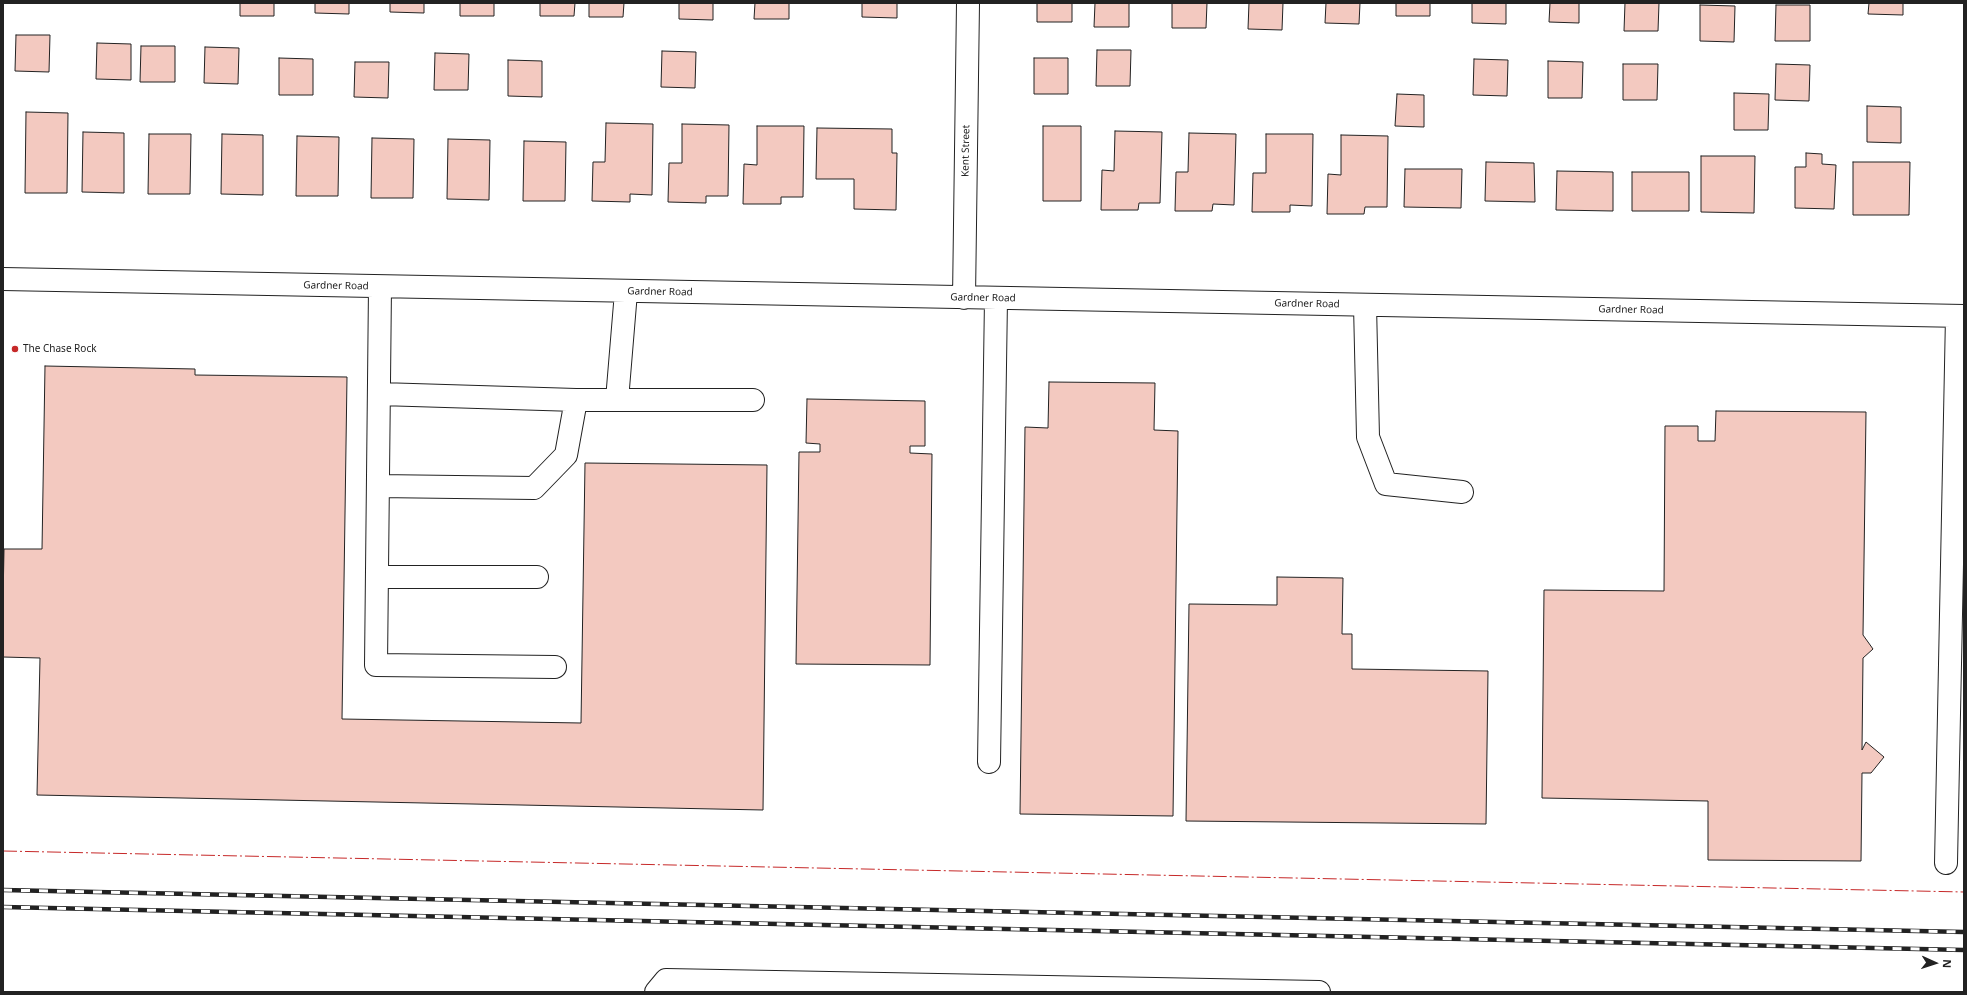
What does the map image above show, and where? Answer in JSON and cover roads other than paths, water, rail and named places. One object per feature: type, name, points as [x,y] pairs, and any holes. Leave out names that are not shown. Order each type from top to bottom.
[{"type":"street","name":"Kent Street","points":[[964,298],[968,3]]},
{"type":"street","name":"Gardner Road","points":[[3,279],[996,299],[1961,316]]},
{"type":"street","points":[[380,287],[376,665],[555,667]]},
{"type":"street","points":[[617,400],[626,292]]},
{"type":"street","points":[[989,762],[996,299]]},
{"type":"street","points":[[1365,305],[1368,437],[1386,484],[1462,492]]},
{"type":"street","points":[[1946,863],[1961,316]]},
{"type":"street","points":[[380,394],[576,400],[753,400]]},
{"type":"street","points":[[378,486],[534,488],[566,455],[576,400]]},
{"type":"street","points":[[377,577],[537,578]]},
{"type":"street","points":[[656,992],[666,980],[1319,992]]},
{"type":"railway","points":[[3,890],[1964,932]]},
{"type":"railway","points":[[3,907],[1964,950]]},
{"type":"place","name":"The Chase Rock","points":[[15,349]]}]
